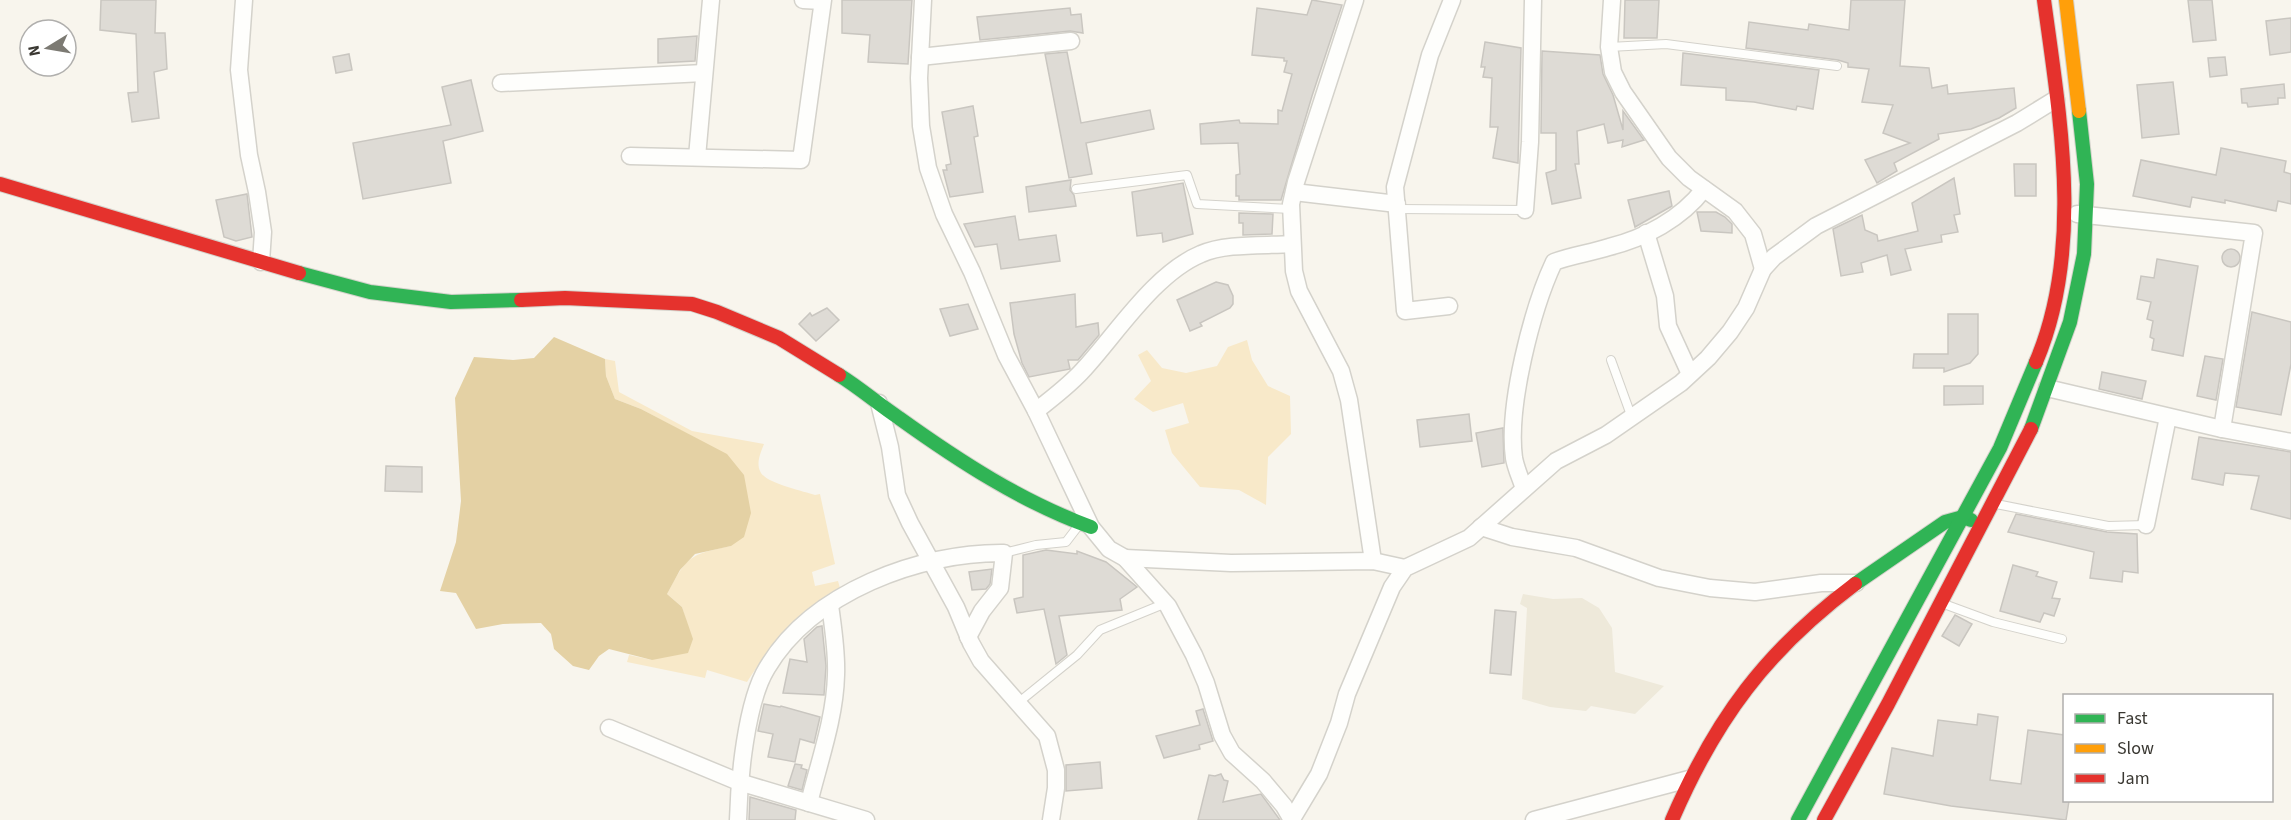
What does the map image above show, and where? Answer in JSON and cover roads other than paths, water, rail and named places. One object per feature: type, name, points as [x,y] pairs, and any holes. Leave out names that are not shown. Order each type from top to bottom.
[{"type":"main road","points":[[1798,820],[2000,448],[2045,341],[2061,271],[2064,214],[2056,99],[2043,0]]},
{"type":"main road","points":[[1824,820],[1888,704],[2036,419],[2070,322],[2084,254],[2086,184],[2066,0]]},
{"type":"main road","points":[[0,184],[370,292],[451,302],[565,298],[692,304],[735,318],[779,338],[850,382],[984,475],[1056,513],[1086,525]]},
{"type":"main road","points":[[1672,820],[1689,779],[1728,713],[1755,676],[1799,629],[1856,584],[1945,522],[1963,517],[1981,525]]},
{"type":"street","points":[[244,0],[239,70],[249,154],[263,232],[261,262]]},
{"type":"street","points":[[697,157],[711,0]]},
{"type":"street","points":[[630,156],[801,160],[823,0],[803,0]]},
{"type":"street","points":[[923,0],[920,57],[921,126],[928,168],[944,214],[972,272],[1006,355],[1036,411],[1086,525],[1109,549],[1125,558],[1166,603],[1194,655],[1206,683],[1222,735],[1232,753],[1263,781],[1292,819],[1319,774],[1339,723],[1347,694],[1392,587],[1405,568],[1469,538],[1556,461],[1606,435],[1690,374],[1708,358],[1730,332],[1746,308],[1763,269],[1774,257],[1816,226],[2017,123],[2056,99]]},
{"type":"street","points":[[1355,0],[1319,106],[1294,192],[1291,209],[1292,244],[1294,271],[1299,291],[1341,371],[1349,400],[1373,561]]},
{"type":"street","points":[[1449,306],[1405,311],[1395,188],[1407,134],[1430,55],[1452,0]]},
{"type":"street","points":[[1525,210],[1530,142],[1533,0]]},
{"type":"street","points":[[1612,0],[1609,47],[1613,72],[1623,92],[1669,158],[1689,178],[1736,212],[1753,234],[1763,269]]},
{"type":"street","points":[[920,57],[1071,41]]},
{"type":"street","points":[[501,82],[704,73]]},
{"type":"street","points":[[1524,489],[1515,460],[1513,441],[1515,404],[1527,343],[1546,279],[1554,262],[1626,242],[1646,233],[1672,219],[1692,204],[1704,189]]},
{"type":"street","points":[[1294,192],[1397,206]]},
{"type":"street","points":[[2064,214],[2085,213],[2254,233],[2222,429]]},
{"type":"street","points":[[1646,233],[1665,296],[1668,326],[1690,374]]},
{"type":"street","points":[[1036,411],[1083,371],[1176,267],[1202,253],[1231,248],[1292,244]]},
{"type":"street","points":[[2047,388],[2222,429],[2291,442]]},
{"type":"street","points":[[879,404],[890,447],[897,495],[956,607],[981,661],[1047,736],[1056,770],[1051,820]]},
{"type":"street","points":[[2146,525],[2168,417]]},
{"type":"street","points":[[1481,527],[1512,537],[1576,548],[1659,578],[1710,588],[1755,592],[1821,583],[1856,584]]},
{"type":"street","points":[[738,820],[739,782],[755,694],[767,668],[793,635],[830,605],[844,594],[870,582],[930,560],[978,553],[1004,553],[1000,588],[982,611],[969,637]]},
{"type":"street","points":[[1125,558],[1231,563],[1373,561],[1405,568]]},
{"type":"street","points":[[809,803],[830,721],[836,677],[836,645],[830,605]]},
{"type":"street","points":[[609,728],[739,782],[866,820]]},
{"type":"street","points":[[1533,820],[1689,779]]},
{"type":"lane","points":[[1609,47],[1666,44],[1837,66]]},
{"type":"lane","points":[[1076,189],[1187,175],[1197,204],[1291,209]]},
{"type":"lane","points":[[1397,206],[1525,210]]},
{"type":"lane","points":[[1611,360],[1632,418]]},
{"type":"lane","points":[[1992,503],[2108,526],[2146,525]]},
{"type":"lane","points":[[1004,553],[1036,545],[1066,542],[1086,525]]},
{"type":"lane","points":[[1018,702],[1077,655],[1100,630],[1166,603]]},
{"type":"lane","points":[[1941,603],[1993,622],[2062,639]]}]
